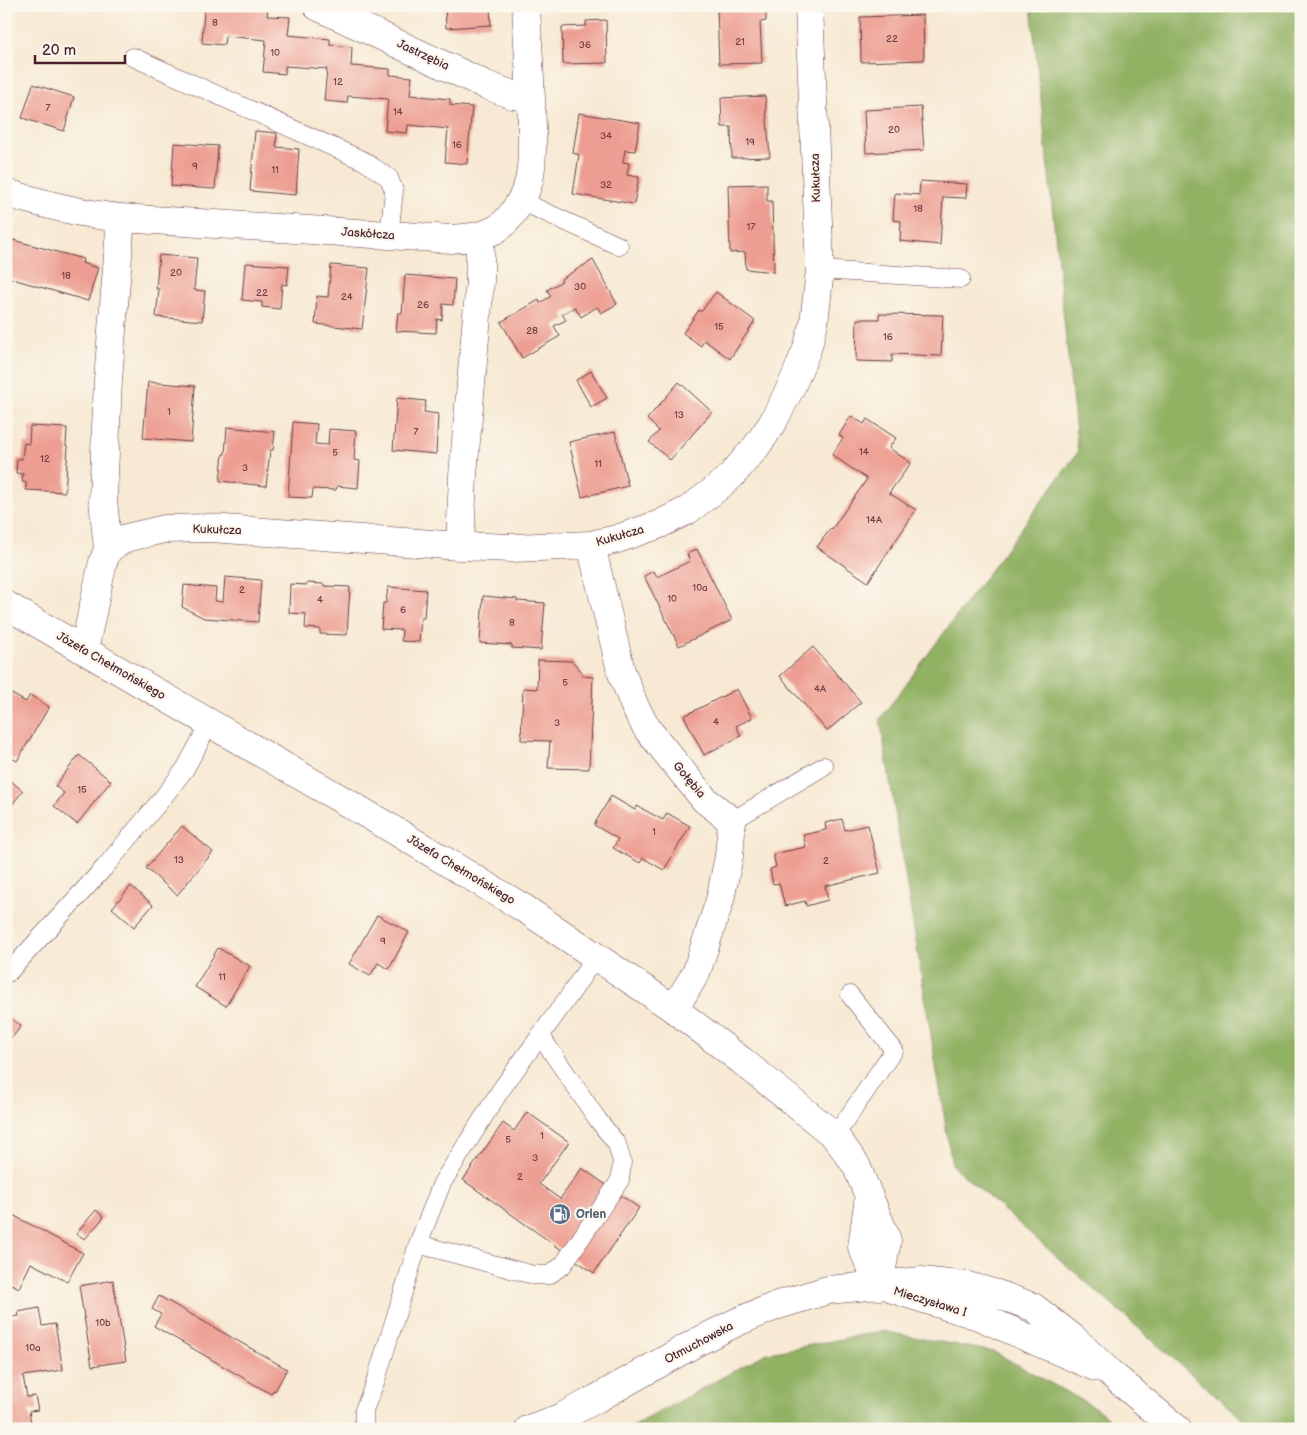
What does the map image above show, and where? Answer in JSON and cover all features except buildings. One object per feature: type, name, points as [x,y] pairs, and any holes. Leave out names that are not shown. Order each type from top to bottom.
[{"type":"street","name":"Jastrzębia","points":[[317,6],[486,85],[512,95],[531,97]]},
{"type":"street","name":"Jaskółcza","points":[[6,193],[50,206],[93,215],[121,218],[389,236],[451,239],[480,236],[497,229],[521,201],[528,183],[532,164],[531,97],[526,6]]},
{"type":"street","name":"Kukułcza","points":[[108,548],[126,538],[164,530],[211,528],[460,546],[512,548],[591,544],[618,539],[660,524],[688,510],[731,476],[756,447],[772,424],[806,350],[814,323],[820,270],[809,6]]},
{"type":"street","points":[[84,650],[103,562],[108,548],[103,500],[108,380],[121,218]]},
{"type":"street","points":[[460,546],[463,475],[480,281],[480,236]]},
{"type":"street","name":"Gołębia","points":[[591,544],[621,671],[635,708],[648,730],[706,800],[732,821]]},
{"type":"street","name":"Józefa Chełmońskiego","points":[[6,606],[440,857],[525,909],[674,1009],[770,1082],[835,1136],[856,1165],[887,1240],[879,1286]]},
{"type":"street","points":[[674,1009],[696,973],[720,900],[729,856],[732,821]]},
{"type":"street","name":"Mieczysława I","points":[[879,1286],[978,1316],[1110,1373],[1177,1429]]},
{"type":"street","name":"Otmuchowska","points":[[529,1429],[567,1414],[697,1342],[778,1305],[828,1290],[879,1286]]},
{"type":"lane","points":[[133,57],[364,161],[389,178],[394,192],[389,236]]},
{"type":"lane","points":[[521,201],[619,246]]},
{"type":"lane","points":[[820,270],[961,279]]},
{"type":"lane","points":[[8,973],[104,868],[161,800],[185,769],[210,723]]},
{"type":"lane","points":[[732,821],[824,766]]},
{"type":"lane","points":[[364,1429],[364,1410],[376,1380],[418,1244],[442,1183],[500,1091],[596,956]]},
{"type":"lane","points":[[835,1136],[894,1050],[850,995]]},
{"type":"lane","points":[[418,1244],[533,1275],[549,1275],[563,1265],[620,1180],[622,1162],[616,1144],[540,1035]]},
{"type":"green space","points":[[1031,6],[1301,6],[1301,1429],[1254,1429],[952,1165],[880,719],[1078,452]]},
{"type":"green space","points":[[882,1331],[994,1352],[1096,1408],[1122,1429],[628,1429],[765,1354]]},
{"type":"place","name":"Orlen","points":[[560,1214]]}]
